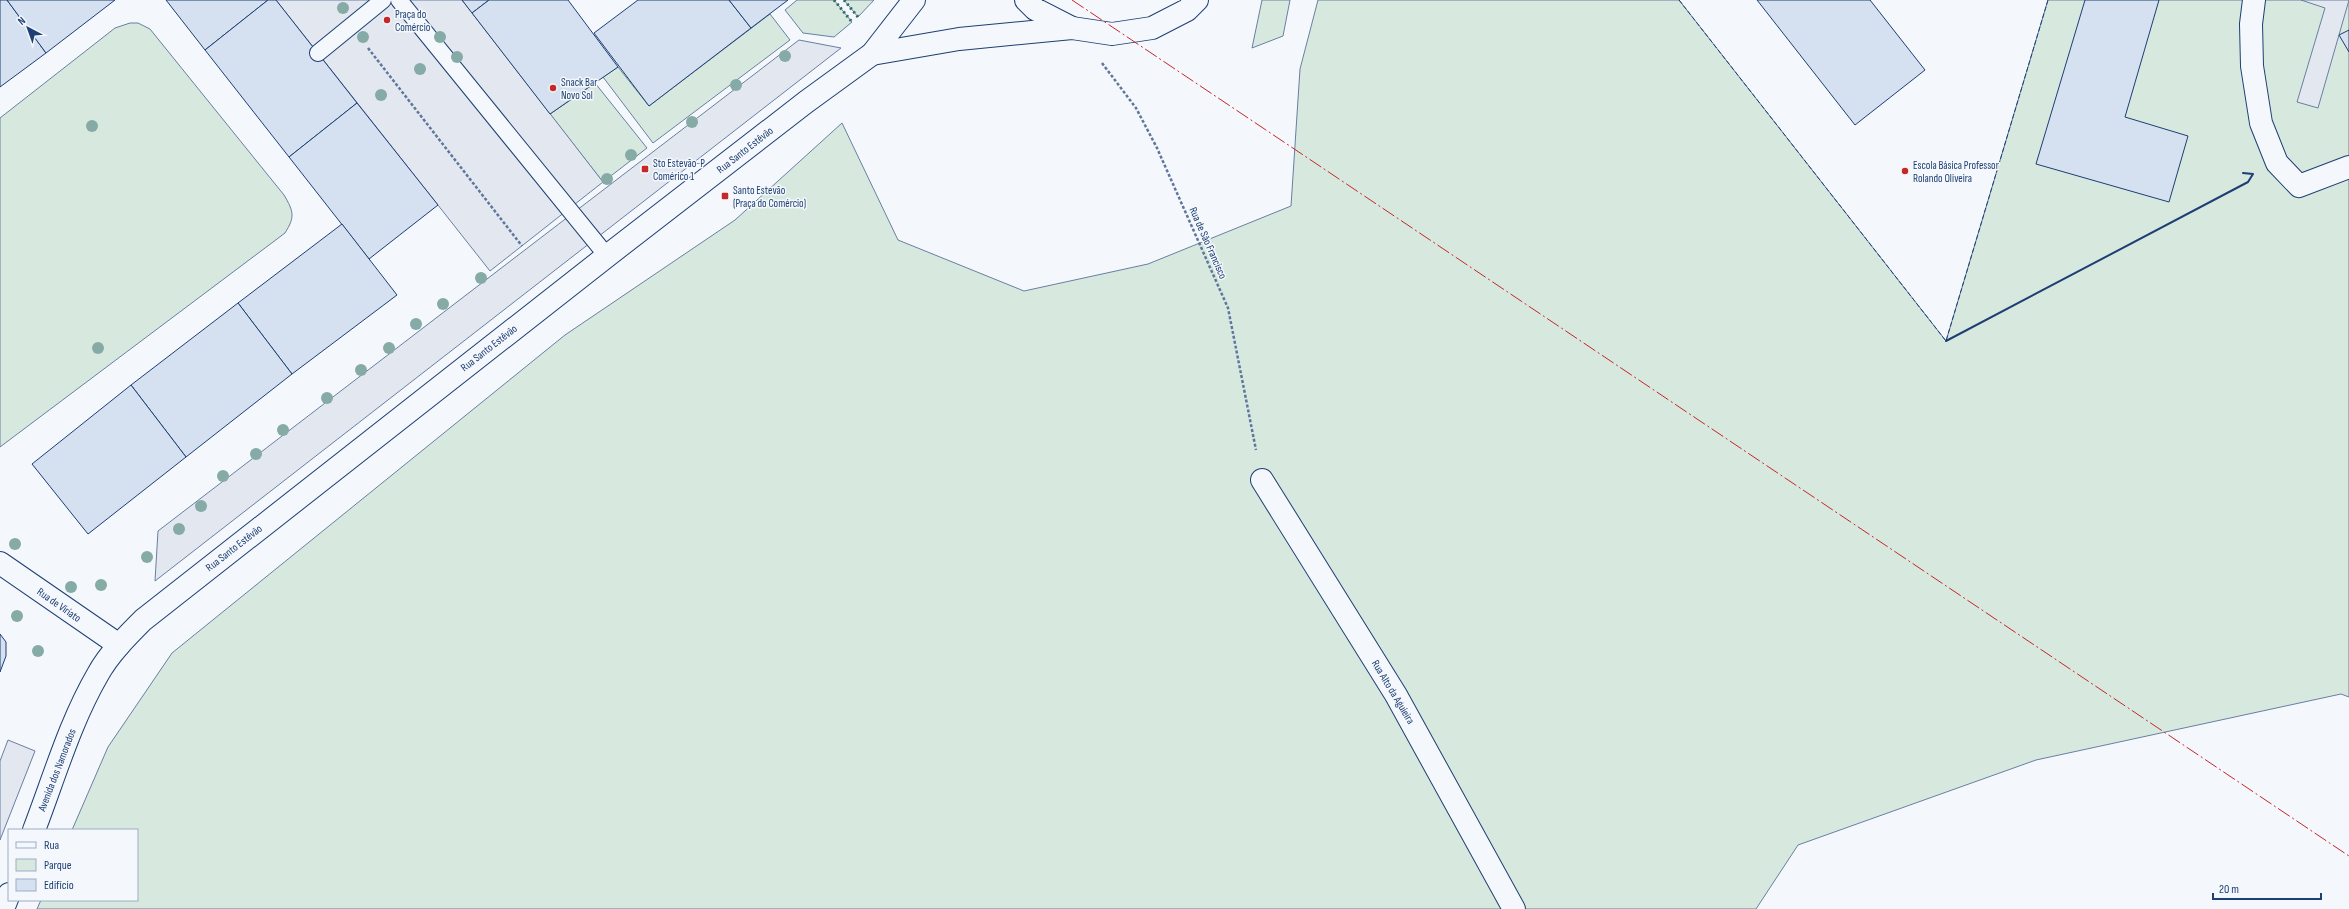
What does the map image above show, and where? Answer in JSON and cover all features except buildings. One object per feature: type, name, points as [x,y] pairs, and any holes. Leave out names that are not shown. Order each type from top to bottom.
[{"type":"street","name":"Rua Santo Estêvão","points":[[80,711],[98,673],[118,645],[143,620],[180,589],[607,256],[806,102],[872,54],[914,0]]},
{"type":"street","points":[[1026,0],[1035,9],[1081,29]]},
{"type":"street","points":[[872,54],[959,39],[1081,29],[1112,34],[1152,28],[1187,10],[1197,0]]},
{"type":"street","points":[[2254,0],[2251,24],[2252,66],[2261,123],[2277,163],[2299,186],[2349,167]]},
{"type":"street","name":"Rua Alto da Aguieira","points":[[1262,480],[1396,694],[1514,909]]},
{"type":"street","name":"Rua de Viriato","points":[[0,562],[118,645]]},
{"type":"street","name":"Avenida dos Namorados","points":[[34,829],[80,711]]},
{"type":"street","points":[[3,909],[8,896]]},
{"type":"lane","points":[[318,53],[383,0]]},
{"type":"lane","points":[[399,0],[607,256]]},
{"type":"path","points":[[351,26],[522,246]]},
{"type":"path","name":"Rua de São Francisco","points":[[1081,29],[1102,63],[1136,108],[1157,148],[1228,308],[1262,480]]},
{"type":"green space","points":[[797,0],[834,0],[852,22],[834,37],[803,33],[785,10]]},
{"type":"green space","points":[[844,0],[874,0],[858,17]]},
{"type":"green space","points":[[1262,0],[1290,0],[1283,36],[1252,48]]},
{"type":"green space","points":[[1318,0],[1679,0],[1946,341],[2048,0],[2349,0],[2349,697],[2341,694],[2036,760],[1798,845],[1756,909],[37,909],[41,901],[138,901],[138,829],[72,829],[108,747],[172,653],[565,335],[735,220],[842,123],[898,240],[1024,291],[1148,264],[1291,206],[1300,69]]},
{"type":"green space","points":[[770,14],[790,40],[653,143],[603,77],[618,67],[649,106]]},
{"type":"green space","points":[[130,23],[138,23],[150,29],[284,195],[290,206],[292,218],[285,233],[0,447],[0,118],[115,28]]},
{"type":"green space","points":[[595,83],[647,148],[603,182],[550,114]]},
{"type":"shaded area","points":[[276,0],[462,0],[603,182],[490,271]]},
{"type":"shaded area","points":[[2301,0],[2349,0],[2318,108],[2297,102],[2325,8]]},
{"type":"shaded area","points":[[799,40],[841,48],[155,581],[158,531]]},
{"type":"shaded area","points":[[8,740],[35,751],[0,840],[0,761]]},
{"type":"hedge","points":[[834,0],[852,22]]},
{"type":"hedge","points":[[844,0],[858,17]]},
{"type":"fence","points":[[1679,0],[1946,341],[2048,0]]},
{"type":"wall","points":[[1946,341],[2248,182],[2253,174],[2243,173]]},
{"type":"power","points":[[1072,0],[2349,856]]},
{"type":"place","name":"Praça do Comércio","points":[[387,20]]},
{"type":"place","name":"Snack Bar Novo Sol","points":[[553,88]]},
{"type":"place","name":"Sto Estevão-P Comérico 1","points":[[645,169]]},
{"type":"place","name":"Escola Básica Professor Rolando Oliveira","points":[[1905,171]]},
{"type":"place","name":"Santo Estevão (Praça do Comércio)","points":[[725,196]]}]
